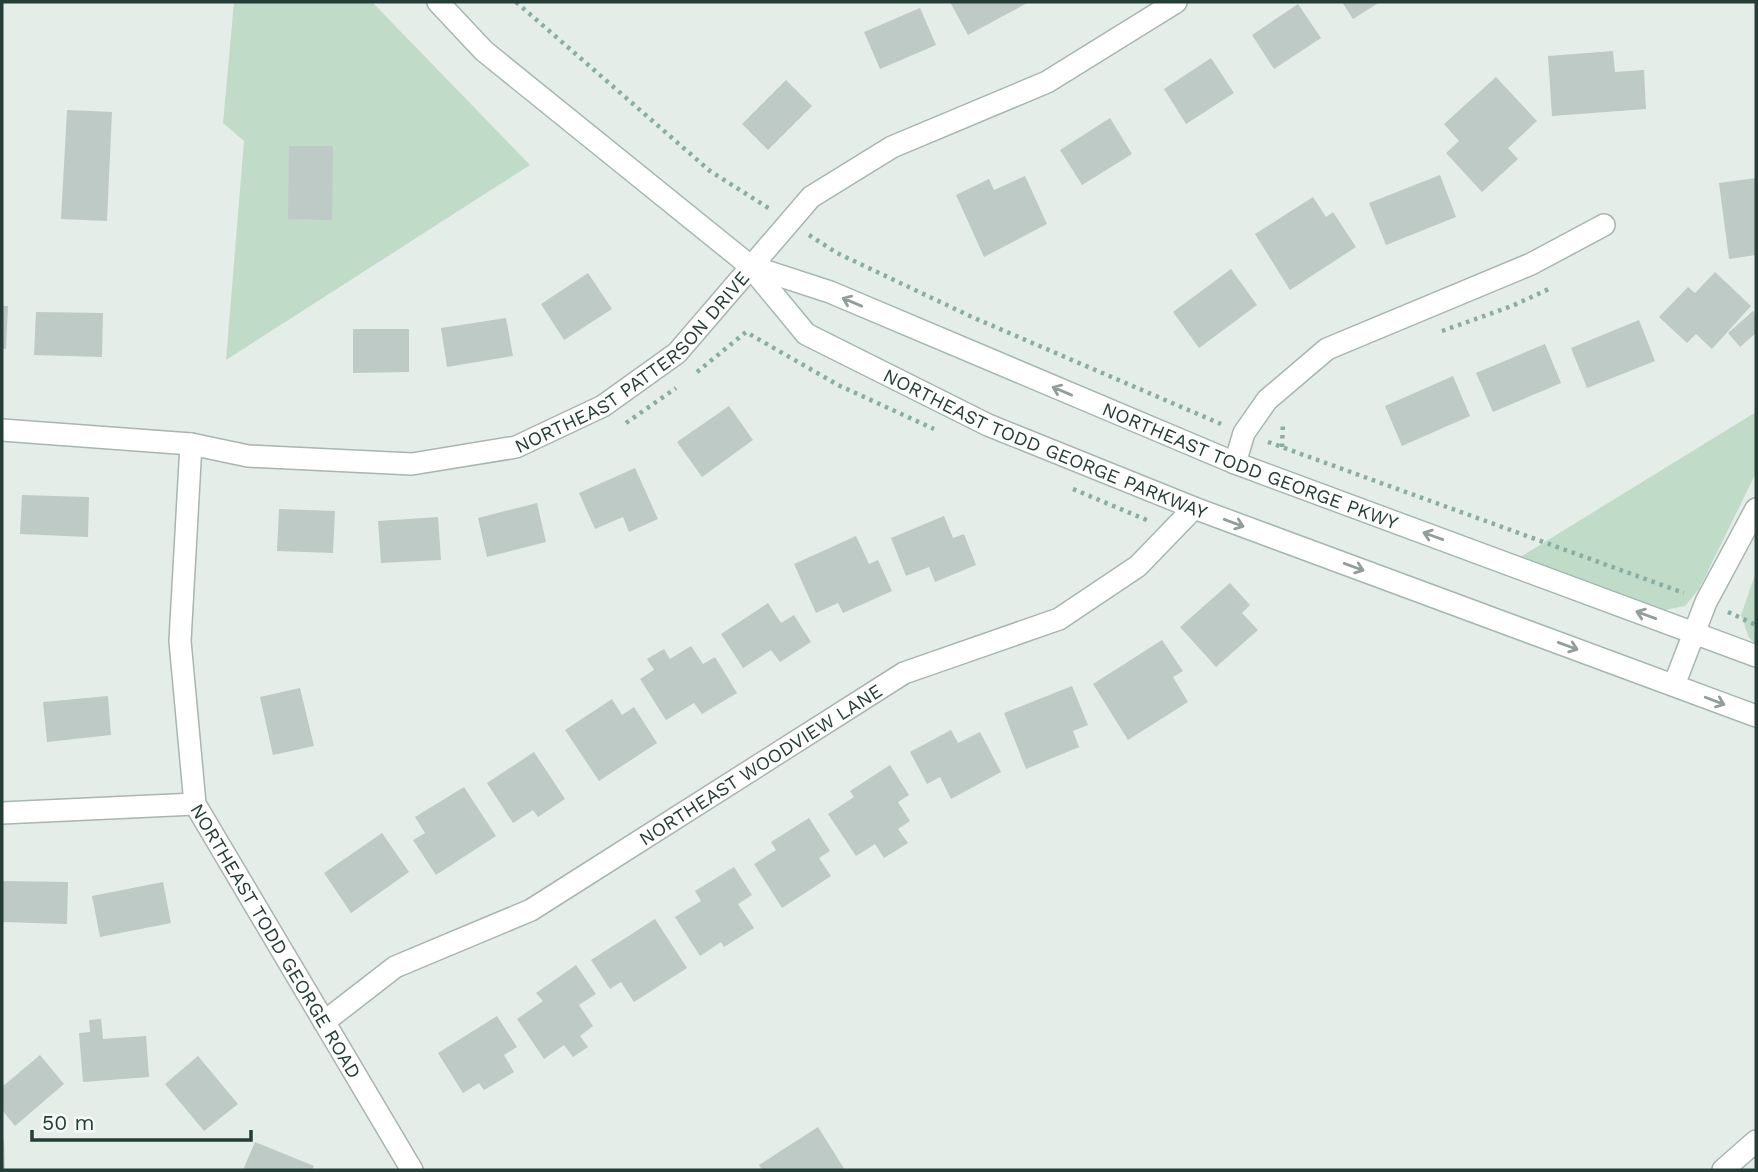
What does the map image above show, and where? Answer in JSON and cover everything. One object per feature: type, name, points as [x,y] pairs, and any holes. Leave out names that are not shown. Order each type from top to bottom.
[{"type":"street","name":"NORTHEAST TODD GEORGE PARKWAY","points":[[438,2],[484,51],[749,265],[806,334],[989,425],[1194,509],[1756,716]]},
{"type":"street","name":"NORTHEAST PATTERSON DRIVE","points":[[2,430],[191,444],[248,456],[412,464],[516,447],[603,407],[677,352],[749,265],[811,197],[892,146],[1047,82],[1176,2]]},
{"type":"street","points":[[1236,463],[1244,433],[1267,400],[1327,349],[1531,264],[1604,225]]},
{"type":"street","name":"NORTHEAST TODD GEORGE PKWY","points":[[749,265],[831,292],[1236,463],[1756,656]]},
{"type":"street","name":"NORTHEAST TODD GEORGE ROAD","points":[[191,444],[180,641],[195,804],[412,1170]]},
{"type":"street","name":"NORTHEAST WOODVIEW LANE","points":[[324,1022],[395,967],[531,909],[904,673],[1059,619],[1138,566],[1194,509]]},
{"type":"street","points":[[1675,685],[1693,632],[1756,509]]},
{"type":"street","points":[[2,813],[195,804]]},
{"type":"street","points":[[1723,1170],[1756,1141]]},
{"type":"path","points":[[516,2],[710,171],[837,253],[972,317],[1244,433],[1664,584]]},
{"type":"path","points":[[1440,332],[1551,288]]},
{"type":"path","points":[[689,378],[746,332],[838,385],[938,431]]},
{"type":"path","points":[[616,428],[638,417],[679,386]]},
{"type":"path","points":[[1282,447],[1282,424],[1288,417]]},
{"type":"path","points":[[1061,484],[1172,530]]},
{"type":"green space","points":[[234,2],[372,2],[530,165],[226,360],[244,141],[223,123]]},
{"type":"green space","points":[[1756,412],[1756,473],[1699,589],[1685,606],[1660,611],[1517,559]]},
{"type":"green space","points":[[1756,572],[1756,644],[1749,638],[1741,615]]},
{"type":"building","points":[[950,2],[1029,2],[968,35]]},
{"type":"building","points":[[1342,2],[1380,2],[1353,19]]},
{"type":"building","points":[[1298,4],[1321,38],[1274,69],[1252,35]]},
{"type":"building","points":[[920,8],[936,45],[880,69],[864,32]]},
{"type":"building","points":[[1613,51],[1615,72],[1644,70],[1646,109],[1552,116],[1548,56]]},
{"type":"building","points":[[1211,58],[1234,93],[1186,124],[1164,89]]},
{"type":"building","points":[[1496,77],[1537,121],[1508,148],[1518,159],[1482,192],[1446,153],[1459,141],[1444,124]]},
{"type":"building","points":[[786,80],[812,106],[768,150],[742,124]]},
{"type":"building","points":[[67,110],[112,112],[107,221],[61,219]]},
{"type":"building","points":[[1110,118],[1132,154],[1082,185],[1060,150]]},
{"type":"building","points":[[289,146],[333,146],[332,220],[288,219]]},
{"type":"building","points":[[1440,175],[1456,217],[1386,245],[1369,203]]},
{"type":"building","points":[[1025,176],[1047,224],[984,257],[956,195],[989,179],[994,190]]},
{"type":"building","points":[[1756,178],[1756,255],[1729,259],[1719,183]]},
{"type":"building","points":[[1313,197],[1326,217],[1333,212],[1356,247],[1290,290],[1255,234]]},
{"type":"building","points":[[1231,269],[1257,305],[1199,348],[1173,312]]},
{"type":"building","points":[[1715,272],[1751,306],[1712,349],[1696,334],[1687,343],[1659,317],[1688,287],[1695,293]]},
{"type":"building","points":[[588,273],[612,309],[564,340],[541,304]]},
{"type":"building","points":[[2,306],[8,306],[6,349],[2,349]]},
{"type":"building","points":[[1753,311],[1756,315],[1756,333],[1740,347],[1728,333]]},
{"type":"building","points":[[36,312],[103,313],[102,357],[34,355]]},
{"type":"building","points":[[506,318],[513,356],[447,367],[441,328]]},
{"type":"building","points":[[1639,320],[1655,361],[1587,388],[1571,348]]},
{"type":"building","points":[[353,329],[409,329],[409,372],[353,373]]},
{"type":"building","points":[[1545,344],[1561,383],[1493,412],[1476,373]]},
{"type":"building","points":[[1453,376],[1470,416],[1402,446],[1385,406]]},
{"type":"building","points":[[729,406],[753,440],[702,477],[677,442]]},
{"type":"building","points":[[635,468],[658,519],[629,532],[623,517],[595,529],[579,493]]},
{"type":"building","points":[[22,495],[89,497],[88,537],[20,534]]},
{"type":"building","points":[[537,503],[546,542],[487,557],[478,518]]},
{"type":"building","points":[[279,509],[335,511],[333,553],[277,551]]},
{"type":"building","points":[[944,516],[953,538],[964,534],[976,565],[935,582],[929,567],[906,576],[891,538]]},
{"type":"building","points":[[438,517],[441,560],[381,563],[378,521]]},
{"type":"building","points":[[856,536],[869,564],[878,560],[892,591],[843,613],[838,603],[816,613],[794,564]]},
{"type":"building","points":[[1230,583],[1250,605],[1242,613],[1258,630],[1216,667],[1180,627]]},
{"type":"building","points":[[768,603],[781,623],[794,615],[811,642],[780,662],[771,650],[743,668],[721,634]]},
{"type":"building","points":[[1162,640],[1183,671],[1173,677],[1188,702],[1128,740],[1093,684]]},
{"type":"building","points":[[691,646],[703,664],[715,657],[737,693],[702,714],[694,703],[666,720],[640,679],[654,670],[647,659],[664,649],[670,659]]},
{"type":"building","points":[[1072,686],[1088,725],[1073,731],[1079,747],[1026,769],[1004,713]]},
{"type":"building","points":[[300,688],[314,746],[273,755],[260,697]]},
{"type":"building","points":[[108,696],[111,735],[47,742],[43,702]]},
{"type":"building","points":[[612,699],[622,715],[634,707],[657,743],[599,781],[565,730]]},
{"type":"building","points":[[951,730],[958,743],[980,732],[1001,772],[951,799],[940,777],[927,784],[910,752]]},
{"type":"building","points":[[534,752],[565,799],[538,817],[533,810],[513,823],[487,783]]},
{"type":"building","points":[[890,765],[909,795],[898,802],[910,821],[898,829],[908,843],[884,858],[875,844],[856,856],[828,814],[854,797],[850,791]]},
{"type":"building","points":[[464,787],[496,836],[436,875],[413,840],[425,833],[415,817]]},
{"type":"building","points":[[809,818],[830,851],[819,858],[831,876],[782,908],[754,864],[776,850],[771,842]]},
{"type":"building","points":[[382,833],[409,872],[351,913],[324,873]]},
{"type":"building","points":[[734,867],[752,895],[738,904],[754,928],[724,947],[721,942],[700,956],[675,917],[701,901],[695,891]]},
{"type":"building","points":[[2,881],[68,882],[67,924],[2,922]]},
{"type":"building","points":[[163,882],[171,923],[100,937],[92,896]]},
{"type":"building","points":[[655,919],[687,968],[634,1002],[621,982],[610,989],[591,960]]},
{"type":"building","points":[[576,965],[596,994],[579,1005],[593,1026],[580,1036],[588,1047],[573,1057],[564,1045],[544,1059],[517,1019],[543,1001],[536,993]]},
{"type":"building","points":[[497,1016],[517,1047],[504,1055],[514,1072],[484,1090],[479,1083],[463,1093],[438,1053]]},
{"type":"building","points":[[101,1019],[103,1039],[146,1036],[149,1077],[83,1082],[79,1033],[90,1032],[89,1020]]},
{"type":"building","points":[[40,1055],[64,1084],[15,1126],[2,1110],[2,1087]]},
{"type":"building","points":[[198,1056],[238,1104],[204,1131],[165,1084]]},
{"type":"building","points":[[818,1127],[845,1170],[762,1170],[759,1165]]},
{"type":"building","points":[[4,1140],[5,1170],[2,1170]]},
{"type":"building","points":[[255,1142],[314,1166],[312,1170],[243,1170]]}]
